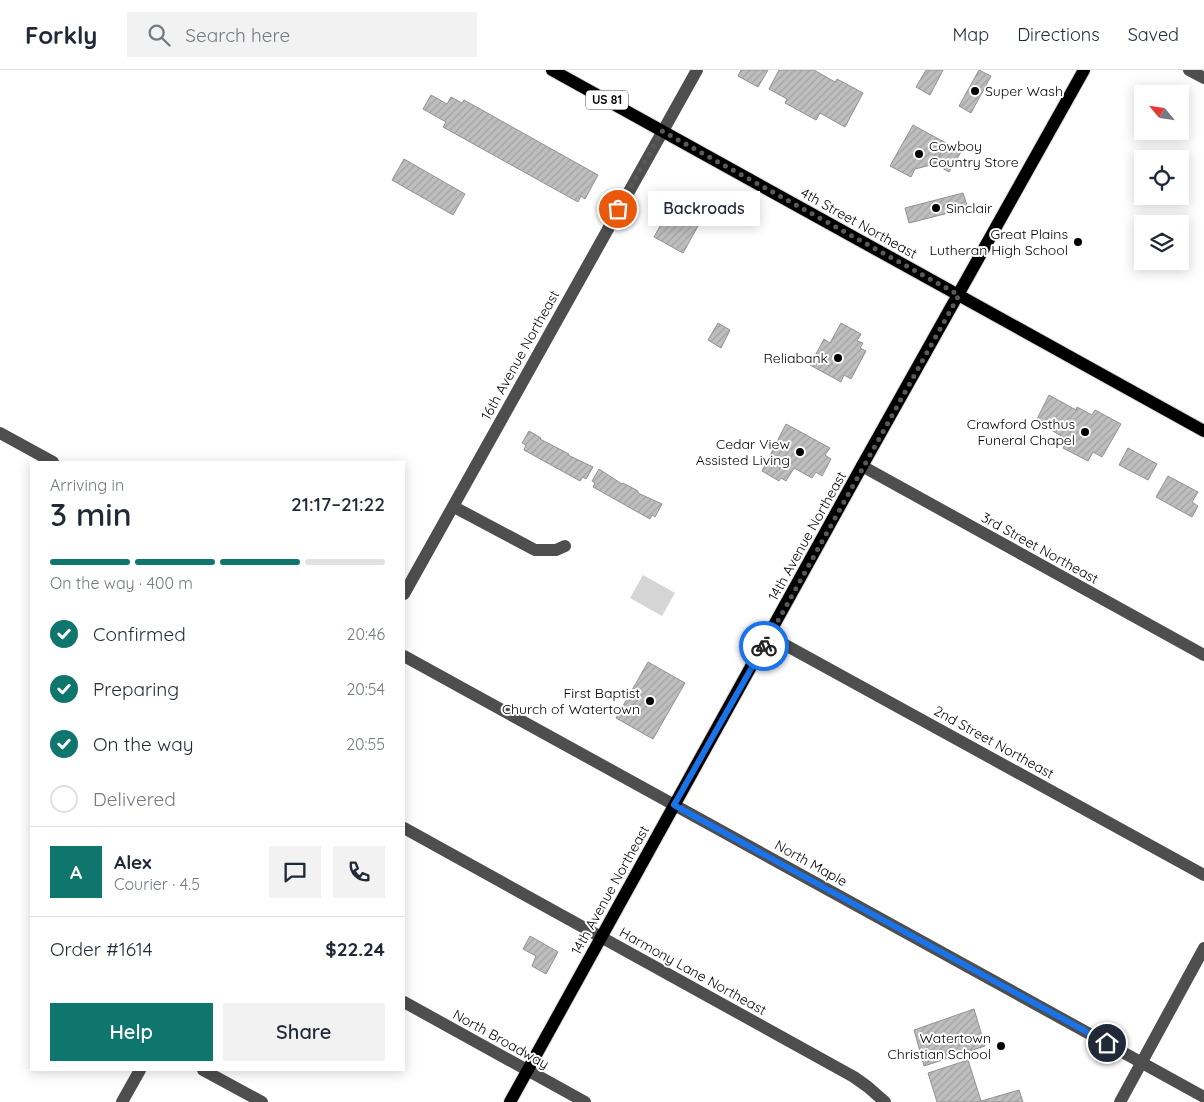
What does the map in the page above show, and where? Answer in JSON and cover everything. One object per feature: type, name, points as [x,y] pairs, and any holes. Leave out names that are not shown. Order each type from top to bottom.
[{"type":"main road","name":"4th Street Northeast","points":[[552,70],[1204,431]]},
{"type":"main road","name":"14th Avenue Northeast","points":[[510,1102],[862,466],[1084,70]]},
{"type":"street","name":"16th Avenue Northeast","points":[[405,592],[697,70]]},
{"type":"street","points":[[1189,70],[1204,78]]},
{"type":"street","points":[[0,433],[51,461]]},
{"type":"street","name":"3rd Street Northeast","points":[[862,466],[1204,656]]},
{"type":"street","points":[[454,507],[534,550],[556,550],[566,546]]},
{"type":"street","name":"2nd Street Northeast","points":[[769,636],[1204,875]]},
{"type":"street","name":"North Maple","points":[[405,657],[1204,1097]]},
{"type":"street","name":"Harmony Lane Northeast","points":[[405,829],[854,1077],[885,1102]]},
{"type":"street","points":[[1120,1102],[1204,948]]},
{"type":"street","name":"North Broadway","points":[[405,1003],[584,1102]]},
{"type":"street","points":[[122,1102],[139,1071]]},
{"type":"street","points":[[205,1071],[262,1102]]},
{"type":"shaded area","points":[[643,575],[675,593],[662,616],[630,598]]},
{"type":"building","points":[[741,70],[768,70],[758,87],[738,76]]},
{"type":"building","points":[[779,70],[814,70],[835,82],[837,79],[863,93],[845,127],[820,113],[816,120],[785,103],[787,99],[769,89]]},
{"type":"building","points":[[926,70],[943,70],[930,95],[916,87]]},
{"type":"building","name":"Super Wash","points":[[979,70],[991,76],[971,113],[959,106]]},
{"type":"building","points":[[431,95],[447,104],[451,97],[462,103],[464,100],[598,175],[585,199],[581,196],[578,202],[443,127],[446,122],[423,109]]},
{"type":"building","name":"Cowboy Country Store","points":[[913,125],[946,143],[935,164],[915,169],[911,177],[890,166]]},
{"type":"building","points":[[946,143],[961,152],[949,172],[935,164]]},
{"type":"building","points":[[404,159],[465,194],[453,215],[392,180]]},
{"type":"building","name":"Sinclair","points":[[963,193],[968,208],[909,223],[905,208]]},
{"type":"building","points":[[669,210],[698,226],[683,253],[654,237]]},
{"type":"building","points":[[718,323],[730,330],[721,348],[708,340]]},
{"type":"building","name":"Reliabank","points":[[841,323],[861,334],[857,341],[863,343],[860,348],[866,351],[851,379],[844,375],[841,382],[810,365],[824,339],[830,343]]},
{"type":"building","name":"Crawford Osthus Funeral Chapel","points":[[1049,395],[1076,410],[1077,407],[1092,415],[1095,410],[1121,424],[1102,457],[1093,452],[1088,461],[1063,448],[1068,440],[1036,421]]},
{"type":"building","name":"Cedar View Assisted Living","points":[[786,424],[830,448],[825,455],[831,459],[822,476],[816,472],[812,478],[794,468],[786,481],[781,478],[779,481],[762,471]]},
{"type":"building","points":[[529,431],[568,455],[593,467],[586,479],[583,477],[580,481],[524,450],[526,445],[522,443]]},
{"type":"building","points":[[1128,448],[1157,464],[1148,480],[1119,465]]},
{"type":"building","points":[[599,469],[622,484],[638,491],[638,493],[662,504],[655,517],[652,515],[650,519],[593,487],[595,483],[592,481]]},
{"type":"building","points":[[1168,476],[1198,492],[1192,502],[1198,506],[1192,517],[1156,497]]},
{"type":"building","name":"First Baptist Church of Watertown","points":[[648,662],[685,683],[653,739],[616,718]]},
{"type":"building","points":[[530,936],[558,952],[546,974],[532,966],[536,956],[523,949]]},
{"type":"building","points":[[974,1009],[985,1046],[924,1066],[914,1030]]},
{"type":"building","points":[[968,1060],[981,1101],[1019,1090],[1023,1102],[937,1102],[928,1073]]},
{"type":"way so far","points":[[618,209],[662,131],[959,295],[862,466],[764,646]]},
{"type":"place","name":"Super Wash","points":[[975,91]]},
{"type":"place","name":"Cowboy Country Store","points":[[919,154]]},
{"type":"place","name":"Sinclair","points":[[936,208]]},
{"type":"place","name":"Backroads","points":[[618,209]]},
{"type":"place","name":"Great Plains Lutheran High School","points":[[1078,242]]},
{"type":"place","name":"Reliabank","points":[[838,358]]},
{"type":"place","name":"Crawford Osthus Funeral Chapel","points":[[1085,432]]},
{"type":"place","name":"Cedar View Assisted Living","points":[[800,452]]},
{"type":"place","name":"First Baptist Church of Watertown","points":[[650,701]]},
{"type":"place","name":"Watertown Christian School","points":[[1001,1046]]},
{"type":"route","points":[[764,646],[674,805],[1107,1043]]}]
